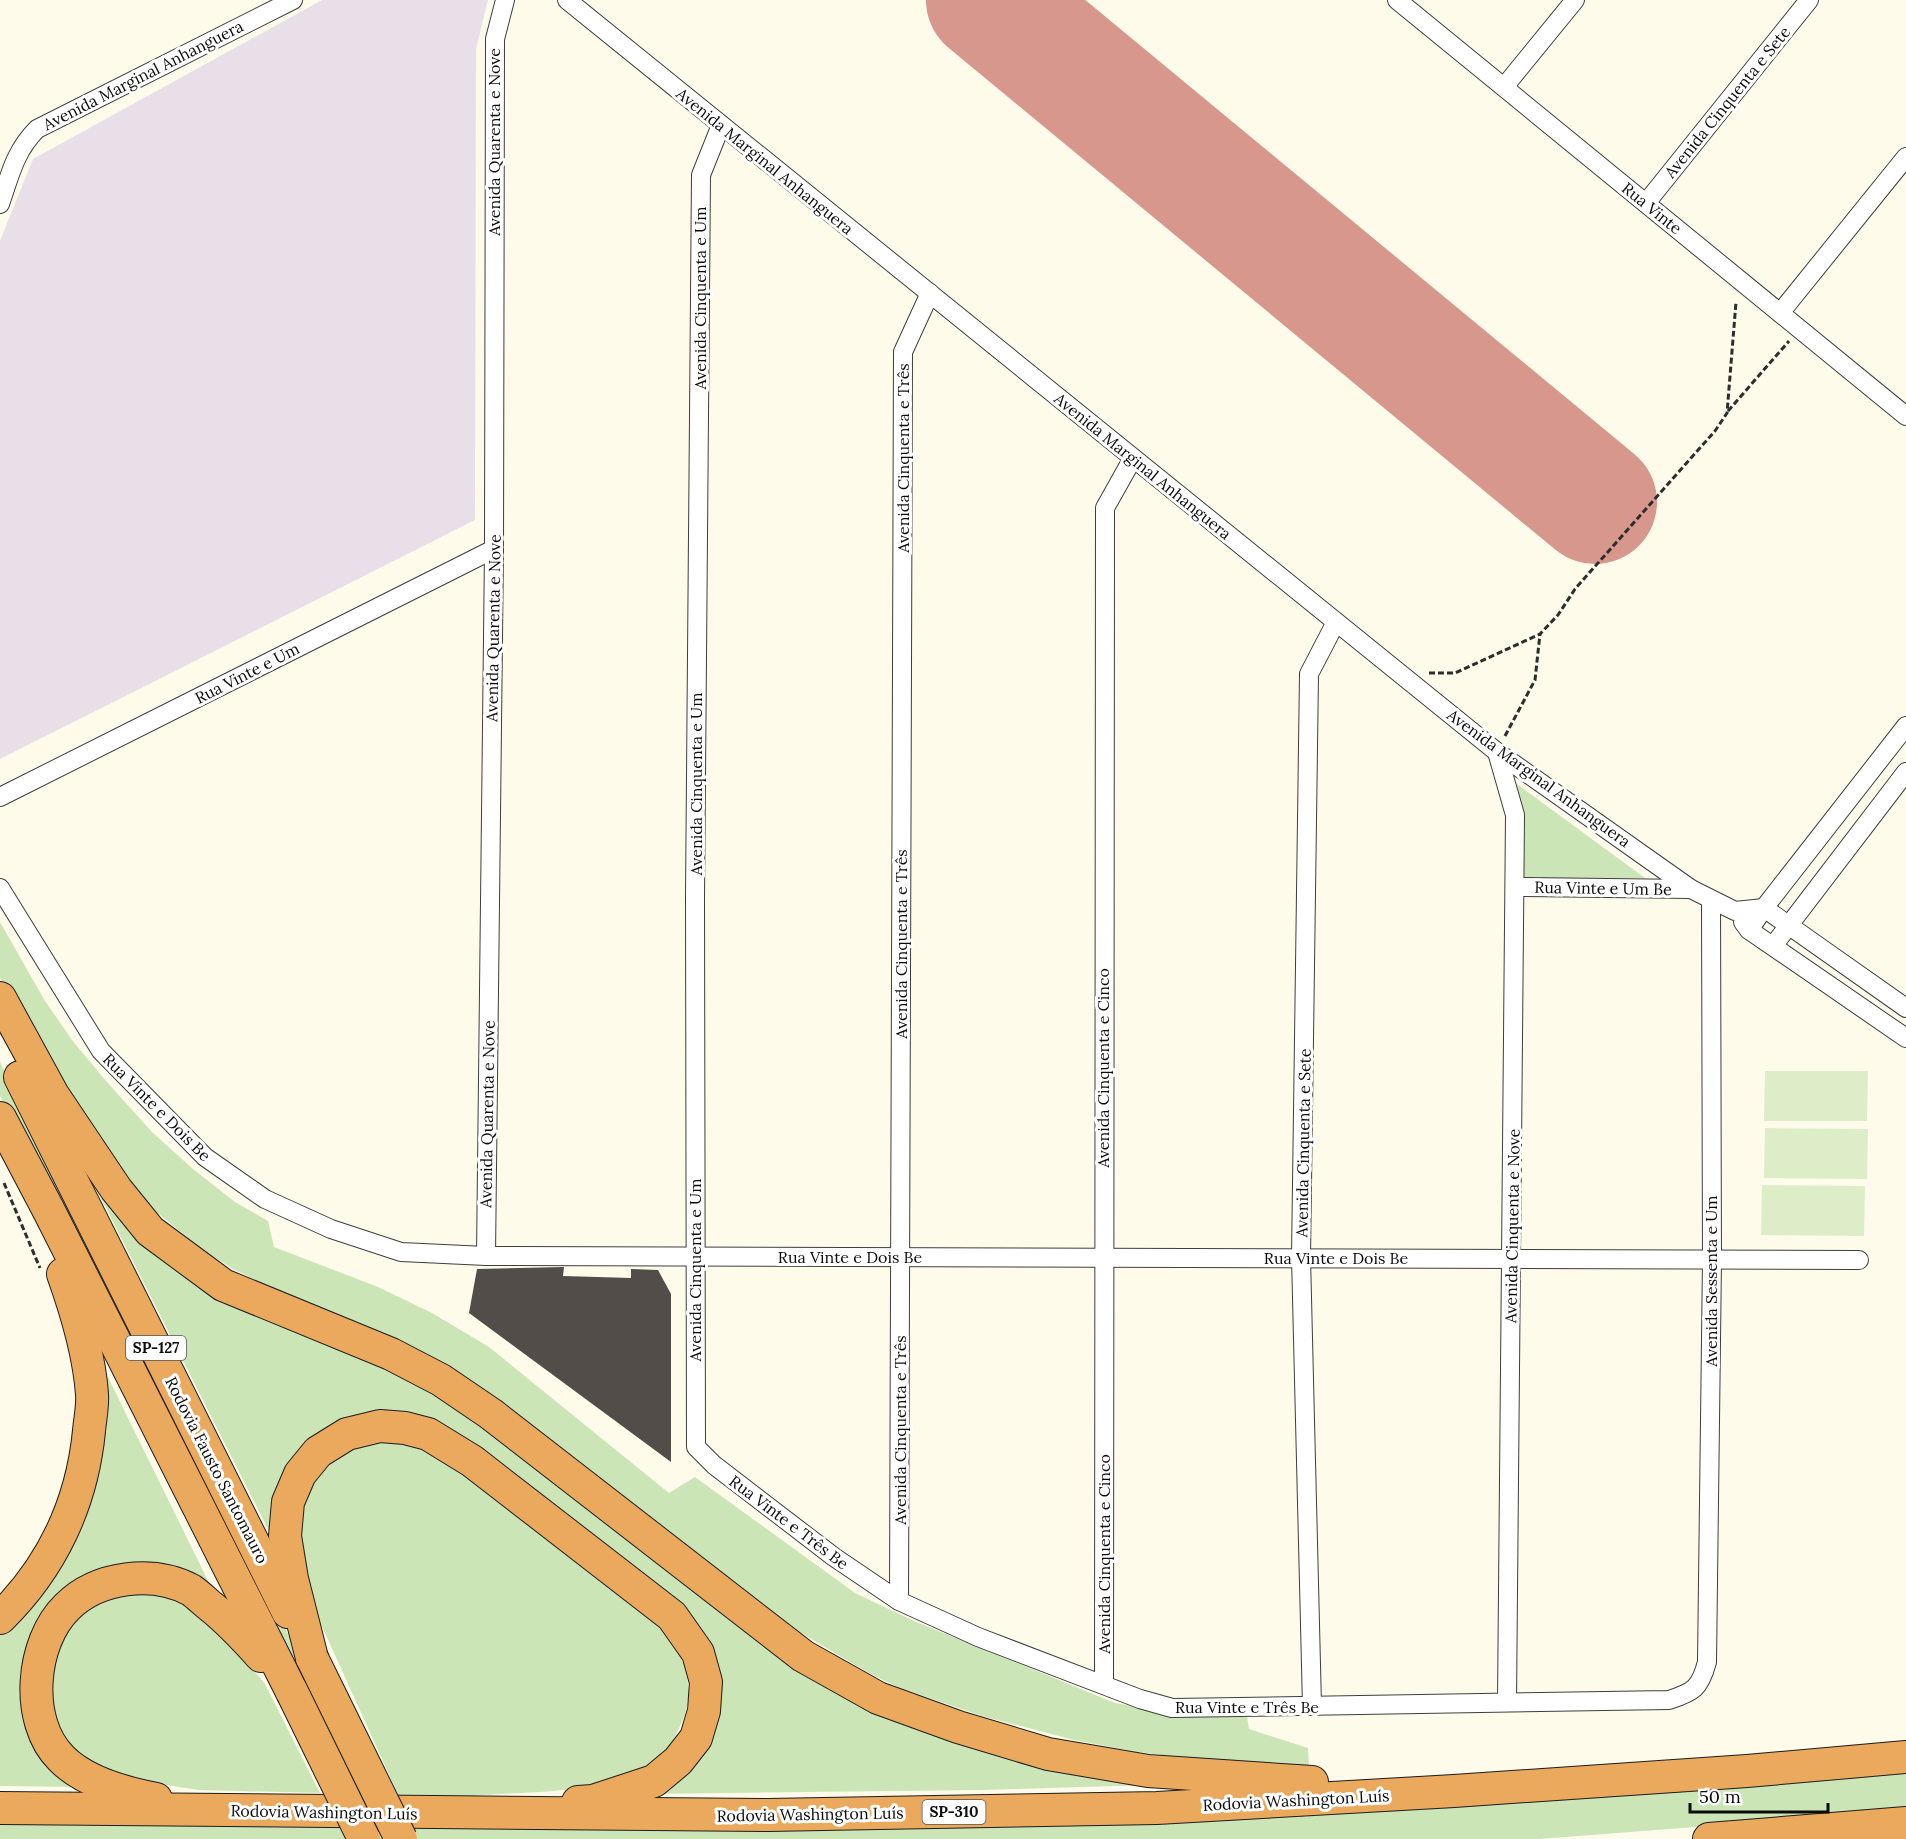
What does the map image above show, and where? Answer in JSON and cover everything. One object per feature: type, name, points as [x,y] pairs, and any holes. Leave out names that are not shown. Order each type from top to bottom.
[{"type":"highway","points":[[0,998],[52,1095],[116,1189],[150,1231],[223,1285],[392,1354],[441,1380],[491,1414],[803,1656],[869,1692],[958,1727],[1048,1754],[1137,1769],[1236,1778],[1454,1791]]},
{"type":"highway","name":"Rodovia Fausto Santomauro","points":[[0,1037],[401,1839]]},
{"type":"highway","points":[[0,1119],[47,1232],[74,1305],[86,1353],[92,1396],[82,1478],[70,1517],[48,1558],[0,1618]]},
{"type":"highway","name":"Rodovia Fausto Santomauro","points":[[0,1119],[49,1211],[364,1839]]},
{"type":"highway","points":[[312,1658],[292,1580],[285,1536],[288,1502],[300,1474],[318,1452],[347,1434],[380,1426],[405,1428],[428,1434],[472,1461],[672,1616],[698,1653],[706,1682],[704,1711],[696,1738],[678,1761],[654,1781],[593,1800],[467,1813]]},
{"type":"highway","points":[[222,1811],[135,1795],[79,1772],[60,1758],[45,1735],[38,1713],[36,1695],[42,1652],[52,1629],[66,1607],[87,1593],[109,1583],[141,1578],[168,1582],[192,1590],[232,1624],[292,1692]]},
{"type":"highway","name":"Rodovia Washington Luís","points":[[0,1808],[768,1815],[1145,1808],[1454,1791],[1747,1771],[1906,1757]]},
{"type":"highway","points":[[1709,1839],[1906,1823]]},
{"type":"street","name":"Avenida Marginal Anhanguera","points":[[0,204],[15,158],[24,142],[37,129],[293,0]]},
{"type":"street","name":"Avenida Quarenta e Nove","points":[[486,1256],[494,549],[495,39],[505,0]]},
{"type":"street","name":"Avenida Marginal Anhanguera","points":[[567,0],[1497,752],[1691,888],[1735,911],[1749,930],[1906,1038]]},
{"type":"street","name":"Rua Vinte","points":[[1397,0],[1906,416]]},
{"type":"street","points":[[1504,87],[1575,0]]},
{"type":"street","name":"Avenida Cinquenta e Sete","points":[[1646,203],[1809,0]]},
{"type":"street","name":"Avenida Cinquenta e Um","points":[[696,1447],[695,897],[701,175],[721,125]]},
{"type":"street","points":[[1780,313],[1906,158]]},
{"type":"street","name":"Avenida Cinquenta e Três","points":[[899,1601],[903,352],[930,293]]},
{"type":"street","name":"Avenida Cinquenta e Cinco","points":[[1104,1685],[1105,508],[1133,458]]},
{"type":"street","name":"Rua Vinte e Um","points":[[0,797],[494,549]]},
{"type":"street","name":"Avenida Cinquenta e Sete","points":[[1312,1706],[1301,1257],[1310,674],[1336,622]]},
{"type":"street","points":[[1749,930],[1906,726]]},
{"type":"street","name":"Avenida Cinquenta e Nove","points":[[1497,752],[1515,815],[1516,886],[1507,1702]]},
{"type":"street","points":[[1773,946],[1906,772]]},
{"type":"street","name":"Rua Vinte e Um Be","points":[[1516,886],[1691,888]]},
{"type":"street","name":"Rua Vinte e Dois Be","points":[[0,888],[101,1051],[205,1157],[266,1199],[331,1229],[401,1252],[486,1256],[1859,1260]]},
{"type":"street","name":"Avenida Sessenta e Um","points":[[1707,1662],[1712,1260],[1711,900]]},
{"type":"street","points":[[1735,911],[1764,908],[1906,1008]]},
{"type":"street","name":"Rua Vinte e Três Be","points":[[696,1447],[714,1466],[834,1557],[899,1601],[978,1637],[1140,1699],[1172,1708],[1669,1700],[1691,1693],[1702,1680],[1707,1662]]},
{"type":"path","points":[[1727,413],[1738,279]]},
{"type":"path","points":[[1399,672],[1455,673],[1540,634],[1558,615],[1575,589],[1715,431],[1727,413],[1799,329]]},
{"type":"path","points":[[1497,752],[1535,680],[1540,634]]},
{"type":"shaded area","points":[[322,0],[488,0],[476,49],[475,520],[0,759],[0,241],[33,159]]},
{"type":"green space","points":[[1517,784],[1645,878],[1521,881],[1520,812]]},
{"type":"green space","points":[[0,922],[45,1001],[72,1040],[106,1081],[152,1132],[193,1169],[235,1202],[268,1221],[274,1247],[378,1287],[432,1313],[489,1347],[669,1493],[695,1477],[855,1593],[914,1621],[1115,1703],[1167,1712],[1247,1716],[1249,1729],[1308,1748],[1309,1766],[1260,1767],[1219,1763],[1074,1740],[982,1716],[900,1688],[867,1672],[796,1630],[515,1413],[434,1358],[398,1339],[272,1288],[235,1270],[204,1251],[132,1192],[78,1118],[0,978]]},
{"type":"green space","points":[[0,1062],[312,1682],[298,1687],[0,1096]]},
{"type":"green space","points":[[1765,1071],[1868,1071],[1867,1121],[1764,1121]]},
{"type":"green space","points":[[1765,1128],[1868,1129],[1867,1179],[1764,1178]]},
{"type":"green space","points":[[1762,1185],[1865,1186],[1864,1236],[1761,1235]]},
{"type":"green space","points":[[99,1194],[130,1231],[377,1360],[453,1404],[794,1663],[1151,1785],[983,1790],[643,1794],[668,1781],[710,1672],[484,1456],[363,1416],[270,1533]]},
{"type":"green space","points":[[102,1365],[213,1591],[144,1564],[28,1649],[76,1787],[0,1786],[0,1627],[37,1586]]},
{"type":"green space","points":[[395,1439],[439,1453],[664,1628],[682,1661],[688,1685],[688,1697],[680,1727],[672,1742],[661,1755],[639,1770],[621,1778],[582,1787],[542,1792],[401,1801],[320,1622],[299,1555],[304,1491],[321,1467],[346,1448]]},
{"type":"green space","points":[[141,1590],[180,1598],[219,1629],[265,1684],[320,1793],[199,1790],[115,1777],[70,1751],[54,1724],[46,1683],[59,1635],[93,1602]]},
{"type":"green space","points":[[1906,1770],[1906,1811],[1539,1839],[0,1839],[0,1818],[229,1822]]},
{"type":"building","points":[[564,1267],[563,1276],[631,1278],[631,1269],[658,1270],[671,1294],[671,1462],[469,1313],[477,1269]]},
{"type":"runway","points":[[988,0],[1595,502]]}]
